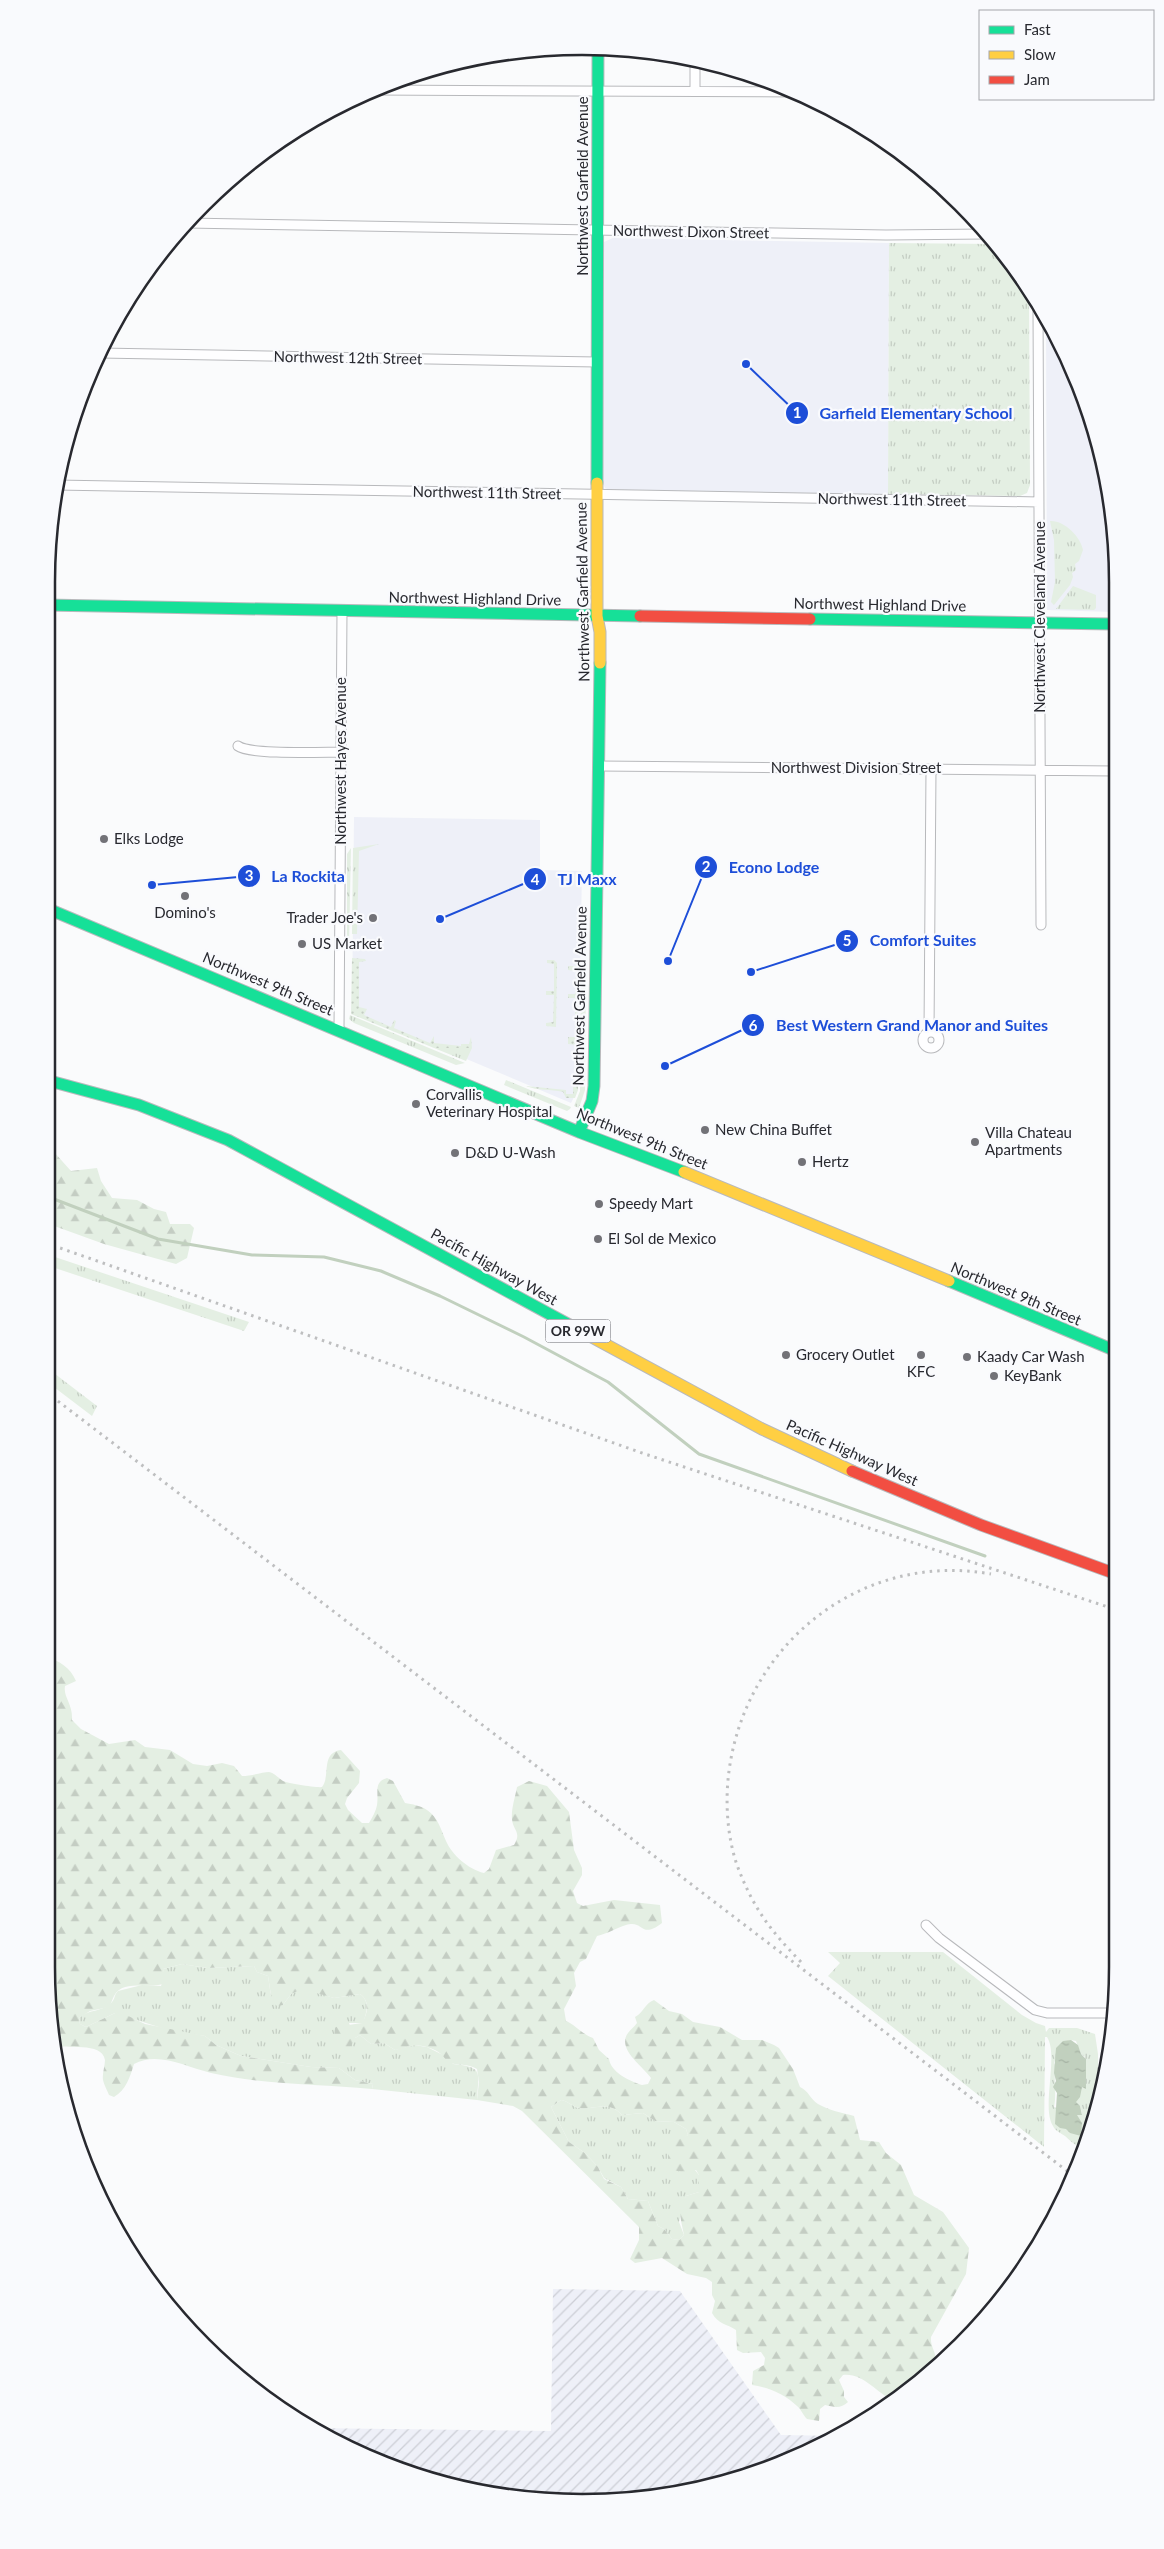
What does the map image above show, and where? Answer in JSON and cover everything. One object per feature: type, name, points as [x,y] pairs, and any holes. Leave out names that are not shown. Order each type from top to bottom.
[{"type":"main road","name":"Northwest Garfield Avenue","points":[[579,1132],[592,1101],[594,1086],[600,632],[597,616],[596,495],[598,55]]},
{"type":"main road","name":"Northwest Highland Drive","points":[[55,605],[1109,624]]},
{"type":"main road","name":"Northwest 9th Street","points":[[55,912],[579,1132],[727,1189],[1109,1348]]},
{"type":"main road","name":"Pacific Highway West","points":[[55,1082],[112,1095],[146,1106],[214,1134],[283,1168],[762,1429],[839,1466],[956,1516],[1109,1571]]},
{"type":"street","points":[[694,67],[695,91]]},
{"type":"street","points":[[393,90],[775,92]]},
{"type":"street","name":"Northwest Dixon Street","points":[[196,223],[977,234]]},
{"type":"street","name":"Northwest Cleveland Avenue","points":[[1038,319],[1041,924]]},
{"type":"street","name":"Northwest 12th Street","points":[[107,354],[597,362]]},
{"type":"street","name":"Northwest 11th Street","points":[[64,486],[1039,502]]},
{"type":"street","name":"Northwest Hayes Avenue","points":[[339,1030],[342,611]]},
{"type":"street","points":[[238,746],[244,750],[261,751],[341,752]]},
{"type":"street","name":"Northwest Division Street","points":[[599,766],[1109,770]]},
{"type":"street","points":[[929,1032],[931,769]]},
{"type":"street","points":[[926,1924],[939,1938],[1035,2010],[1047,2014],[1107,2013]]},
{"type":"shaded area","points":[[613,238],[889,243],[888,494],[609,490],[605,488],[603,484],[604,242]]},
{"type":"shaded area","points":[[1046,333],[1069,380],[1091,446],[1099,479],[1104,513],[1109,582],[1109,612],[1047,610]]},
{"type":"shaded area","points":[[354,817],[540,820],[540,870],[582,871],[578,1089],[571,1103],[352,1011]]},
{"type":"shaded area","points":[[553,2289],[680,2291],[781,2435],[823,2436],[784,2454],[751,2466],[685,2484],[616,2493],[582,2494],[513,2489],[479,2484],[446,2476],[380,2454],[328,2428],[551,2431]]},
{"type":"green space","points":[[889,243],[986,244],[1000,261],[1029,304],[1030,485],[1027,493],[1020,496],[888,494]]},
{"type":"green space","points":[[1050,521],[1061,523],[1071,530],[1082,545],[1083,550],[1079,561],[1075,564],[1076,570],[1072,573],[1073,577],[1070,585],[1054,605],[1051,602],[1055,582],[1054,540]]},
{"type":"green space","points":[[1073,586],[1096,595],[1096,608],[1094,610],[1056,609]]},
{"type":"green space","points":[[379,844],[359,851],[357,934],[352,934],[353,848]]},
{"type":"green space","points":[[351,848],[350,946],[347,941],[347,854]]},
{"type":"green space","points":[[352,958],[365,959],[366,961],[359,962],[359,1007],[367,1009],[364,1015],[391,1027],[394,1020],[396,1021],[394,1028],[430,1043],[434,1036],[434,1043],[461,1046],[461,1044],[469,1044],[471,1037],[472,1048],[434,1048],[351,1014]]},
{"type":"green space","points":[[547,960],[554,960],[557,963],[556,1027],[546,1026],[546,1023],[553,1022],[554,995],[546,995],[546,991],[554,991],[554,964],[547,963]]},
{"type":"green space","points":[[568,966],[579,966],[578,1045],[568,1044],[568,1037],[575,1037],[575,998],[568,998],[568,994],[575,994],[576,971],[568,970]]},
{"type":"green space","points":[[581,966],[586,971],[585,1090],[579,1108],[574,1106],[580,1091]]},
{"type":"green space","points":[[350,1015],[465,1063],[456,1065],[354,1023],[349,1019]]},
{"type":"green space","points":[[434,1048],[472,1048],[466,1061]]},
{"type":"green space","points":[[574,1051],[578,1051],[578,1090],[575,1098],[566,1098],[563,1092],[535,1089],[526,1086],[566,1090],[566,1094],[573,1094],[573,1087],[576,1087]]},
{"type":"green space","points":[[506,1080],[571,1107],[567,1111],[504,1085]]},
{"type":"green space","points":[[55,1153],[71,1171],[97,1168],[101,1181],[112,1198],[137,1200],[154,1209],[166,1212],[170,1224],[190,1224],[194,1228],[187,1258],[176,1264],[104,1244],[55,1226]]},
{"type":"green space","points":[[55,1257],[249,1322],[244,1331],[55,1268]]},
{"type":"green space","points":[[55,1374],[97,1406],[92,1416],[55,1388]]},
{"type":"green space","points":[[55,1660],[71,1672],[76,1681],[65,1686],[65,1694],[71,1709],[72,1720],[81,1729],[109,1744],[135,1740],[145,1747],[170,1750],[193,1764],[207,1766],[222,1763],[234,1766],[242,1776],[269,1772],[285,1782],[319,1787],[322,1787],[325,1782],[330,1756],[341,1750],[360,1771],[359,1783],[347,1798],[345,1804],[348,1810],[362,1823],[369,1823],[377,1805],[378,1785],[387,1778],[393,1781],[405,1803],[422,1807],[434,1816],[456,1856],[467,1865],[484,1873],[489,1869],[496,1850],[514,1845],[516,1841],[517,1834],[512,1815],[517,1787],[529,1781],[547,1786],[569,1812],[574,1850],[582,1868],[582,1875],[573,1891],[577,1903],[583,1906],[614,1900],[660,1905],[662,1923],[650,1930],[632,1924],[626,1925],[597,1936],[586,1959],[580,1962],[574,1973],[576,1986],[564,2009],[566,2021],[593,2038],[599,2050],[609,2059],[610,2064],[617,2072],[642,2085],[648,2084],[651,2078],[628,2051],[625,2039],[637,2023],[635,2017],[648,2003],[654,2000],[669,2011],[682,2014],[693,2022],[720,2027],[742,2040],[762,2040],[779,2048],[793,2069],[800,2087],[815,2102],[826,2108],[854,2116],[860,2140],[879,2142],[886,2153],[901,2165],[914,2195],[943,2212],[969,2248],[966,2274],[931,2337],[936,2357],[886,2397],[864,2380],[850,2375],[843,2375],[839,2380],[844,2391],[844,2397],[848,2402],[840,2407],[825,2405],[820,2409],[819,2421],[807,2419],[798,2407],[782,2395],[764,2387],[752,2385],[753,2371],[764,2365],[765,2358],[761,2352],[743,2353],[737,2350],[736,2330],[720,2322],[712,2313],[715,2301],[712,2295],[712,2282],[706,2278],[687,2274],[662,2258],[635,2263],[630,2259],[639,2240],[639,2227],[522,2111],[513,2106],[477,2100],[479,2082],[477,2069],[447,2062],[437,2051],[426,2047],[411,2046],[395,2050],[384,2043],[371,2044],[360,2035],[355,2038],[349,2050],[343,2049],[334,2040],[335,2027],[362,2023],[366,2015],[367,2004],[360,1994],[334,1998],[302,1989],[291,1994],[283,2005],[277,2006],[272,2002],[268,1976],[257,1972],[254,1966],[207,1968],[182,1964],[163,1969],[167,1982],[124,1987],[114,1996],[109,2007],[90,2011],[79,2018],[80,2024],[86,2027],[115,2013],[122,2013],[145,2024],[205,2036],[216,2045],[241,2056],[311,2067],[339,2068],[355,2080],[373,2084],[372,2089],[251,2080],[211,2073],[172,2061],[153,2059],[143,2060],[134,2064],[125,2087],[114,2097],[109,2095],[103,2082],[105,2060],[102,2054],[97,2050],[61,2046],[56,2001]],"holes":[[[561,2100],[579,2108],[607,2107],[617,2110],[622,2115],[643,2113],[655,2121],[674,2122],[686,2129],[688,2135],[670,2143],[669,2169],[682,2172],[696,2170],[699,2175],[699,2192],[686,2196],[683,2202],[680,2216],[684,2235],[679,2240],[672,2239],[664,2229],[658,2226],[648,2201],[628,2199],[621,2187],[604,2179],[598,2167],[585,2153],[569,2142],[551,2107]]]},
{"type":"green space","points":[[828,1952],[943,1952],[1022,2015],[1045,2026],[1046,2032],[1049,2028],[1077,2028],[1095,2034],[1098,2054],[1098,2074],[1078,2146],[1054,2128],[1050,2118],[1051,2056],[1047,2037],[1045,2037],[1044,2147],[828,1976],[840,1963]],"holes":[[[1071,2040],[1076,2041],[1081,2054],[1085,2057],[1085,2069],[1080,2091],[1075,2102],[1080,2106],[1082,2114],[1077,2115],[1054,2107],[1056,2067],[1054,2063],[1061,2043]]]},
{"type":"green space","points":[[182,1964],[207,1968],[254,1966],[257,1972],[268,1976],[271,1996],[283,2005],[291,1994],[302,1988],[334,1998],[360,1994],[365,2000],[366,2011],[363,2023],[349,2023],[355,2038],[360,2035],[371,2044],[384,2043],[395,2050],[414,2045],[427,2047],[445,2056],[453,2064],[470,2067],[477,2073],[477,2100],[372,2089],[373,2084],[355,2080],[339,2068],[311,2067],[241,2056],[216,2045],[205,2036],[171,2031],[115,2013],[86,2027],[80,2024],[79,2018],[109,2005],[118,1991],[142,1985],[161,1986],[164,1976],[163,1969]]},
{"type":"green space","points":[[561,2100],[579,2108],[612,2108],[622,2115],[643,2113],[655,2121],[674,2122],[686,2129],[688,2135],[682,2139],[688,2169],[695,2170],[699,2175],[699,2192],[686,2196],[679,2222],[684,2235],[679,2240],[672,2239],[664,2229],[658,2226],[648,2201],[628,2199],[621,2187],[604,2178],[598,2167],[585,2153],[569,2142],[551,2107]]},
{"type":"water","points":[[1071,2040],[1078,2045],[1081,2054],[1086,2059],[1086,2089],[1082,2087],[1080,2097],[1076,2102],[1080,2106],[1082,2115],[1077,2115],[1082,2123],[1081,2136],[1070,2133],[1055,2124],[1057,2093],[1053,2087],[1056,2081],[1054,2073],[1056,2048],[1063,2041]]},
{"type":"waterway","points":[[55,1199],[158,1239],[252,1255],[324,1257],[381,1271],[440,1296],[524,1337],[608,1382],[699,1454],[985,1556]]},
{"type":"railway","points":[[55,1246],[645,1454],[1109,1607]]},
{"type":"railway","points":[[55,1399],[1068,2172]]},
{"type":"railway","points":[[801,1962],[771,1929],[749,1894],[737,1865],[729,1830],[727,1806],[729,1771],[740,1725],[759,1683],[785,1646],[818,1616],[856,1592],[898,1577],[943,1571],[991,1574]]},
{"type":"traffic: fast","points":[[597,483],[598,55]]},
{"type":"traffic: fast","points":[[55,605],[640,616]]},
{"type":"traffic: fast","points":[[810,619],[1109,624]]},
{"type":"traffic: fast","points":[[579,1132],[592,1101],[594,1086],[600,663]]},
{"type":"traffic: fast","points":[[55,912],[579,1132],[684,1172]]},
{"type":"traffic: fast","points":[[55,1082],[139,1105],[228,1140],[590,1336]]},
{"type":"traffic: fast","points":[[949,1281],[1109,1348]]},
{"type":"traffic: slow","points":[[597,483],[597,616],[600,632],[600,663]]},
{"type":"traffic: slow","points":[[684,1172],[949,1281]]},
{"type":"traffic: slow","points":[[590,1336],[762,1429],[852,1471]]},
{"type":"traffic: jam","points":[[640,616],[810,619]]},
{"type":"traffic: jam","points":[[852,1471],[981,1525],[1109,1571]]},
{"type":"place","name":"Garfield Elementary School","points":[[746,364]]},
{"type":"place","name":"Elks Lodge","points":[[104,839]]},
{"type":"place","name":"La Rockita","points":[[152,885]]},
{"type":"place","name":"Domino's","points":[[185,896]]},
{"type":"place","name":"Trader Joe's","points":[[373,918]]},
{"type":"place","name":"TJ Maxx","points":[[440,919]]},
{"type":"place","name":"US Market","points":[[302,944]]},
{"type":"place","name":"Econo Lodge","points":[[668,961]]},
{"type":"place","name":"Comfort Suites","points":[[751,972]]},
{"type":"place","name":"Best Western Grand Manor and Suites","points":[[665,1066]]},
{"type":"place","name":"Corvallis Veterinary Hospital","points":[[416,1104]]},
{"type":"place","name":"New China Buffet","points":[[705,1130]]},
{"type":"place","name":"Villa Chateau Apartments","points":[[975,1142]]},
{"type":"place","name":"D&D U-Wash","points":[[455,1153]]},
{"type":"place","name":"Hertz","points":[[802,1162]]},
{"type":"place","name":"Speedy Mart","points":[[599,1204]]},
{"type":"place","name":"El Sol de Mexico","points":[[598,1239]]},
{"type":"place","name":"Grocery Outlet","points":[[786,1355]]},
{"type":"place","name":"KFC","points":[[921,1355]]},
{"type":"place","name":"Kaady Car Wash","points":[[967,1357]]},
{"type":"place","name":"KeyBank","points":[[994,1376]]}]
